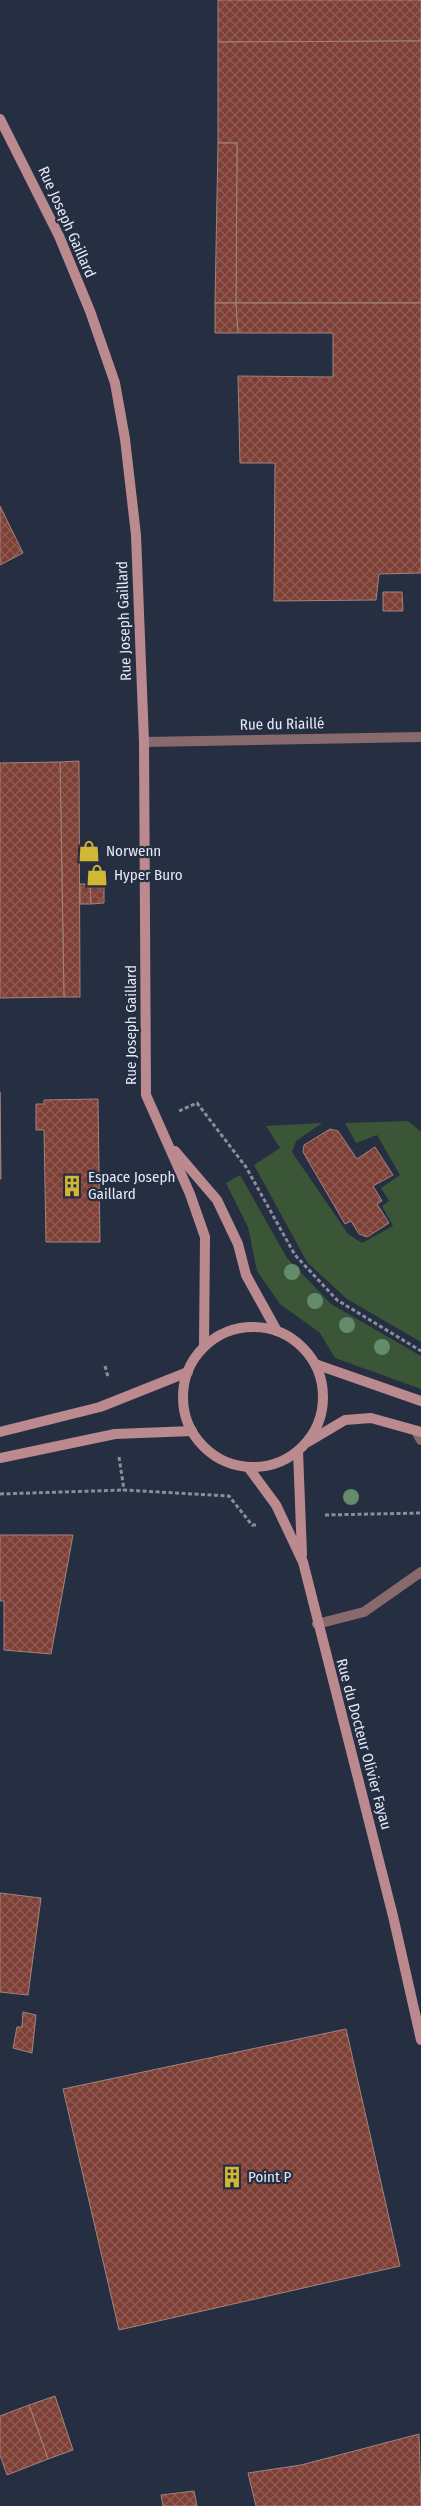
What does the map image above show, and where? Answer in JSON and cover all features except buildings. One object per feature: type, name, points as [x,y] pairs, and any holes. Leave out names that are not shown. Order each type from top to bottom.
[{"type":"main road","name":"Rue Joseph Gaillard","points":[[0,119],[59,236],[90,312],[115,383],[125,439],[136,535],[144,742],[146,1095],[190,1194],[205,1237],[204,1346]]},
{"type":"main road","points":[[167,1143],[217,1200],[238,1244],[246,1275],[277,1331]]},
{"type":"main road","points":[[258,1326],[277,1331],[299,1344],[315,1364],[322,1384],[323,1405],[318,1425],[298,1452],[274,1463],[248,1467],[225,1462],[206,1450],[192,1432],[184,1412],[183,1392],[188,1372],[194,1358],[204,1346],[220,1334],[238,1328],[258,1326]]},
{"type":"main road","points":[[315,1364],[421,1401]]},
{"type":"main road","points":[[0,1432],[100,1407],[188,1372]]},
{"type":"main road","points":[[307,1442],[345,1420],[371,1418],[419,1434]]},
{"type":"main road","points":[[0,1458],[115,1434],[192,1432]]},
{"type":"main road","points":[[298,1452],[303,1562]]},
{"type":"main road","name":"Rue du Docteur Olivier Fayau","points":[[248,1467],[276,1505],[303,1562],[317,1624],[393,1916],[419,2024],[421,2040]]},
{"type":"lane","name":"Rue du Riaillé","points":[[144,742],[421,737]]},
{"type":"lane","points":[[317,1624],[364,1612],[421,1572]]},
{"type":"path","points":[[157,1119],[197,1103],[246,1167],[295,1255],[337,1300],[421,1351]]},
{"type":"path","points":[[105,1366],[114,1401]]},
{"type":"path","points":[[115,1434],[124,1490]]},
{"type":"path","points":[[0,1494],[124,1490],[230,1496],[252,1525],[285,1524]]},
{"type":"path","points":[[300,1516],[421,1512]]},
{"type":"green space","points":[[408,1121],[421,1132],[421,1342],[347,1299],[307,1262],[254,1165],[280,1148],[266,1126],[322,1123],[296,1141],[292,1152],[348,1234],[362,1243],[393,1226],[382,1206],[389,1201],[381,1188],[400,1175],[377,1135],[356,1143],[345,1123]]},
{"type":"green space","points":[[240,1175],[287,1258],[331,1304],[421,1356],[421,1389],[335,1358],[320,1333],[280,1304],[257,1271],[248,1227],[226,1183]]},
{"type":"place","name":"Norwenn","points":[[89,851]]},
{"type":"place","name":"Hyper Buro","points":[[97,875]]},
{"type":"place","name":"Espace Joseph Gaillard","points":[[72,1186]]},
{"type":"place","name":"Point P","points":[[232,2177]]}]
